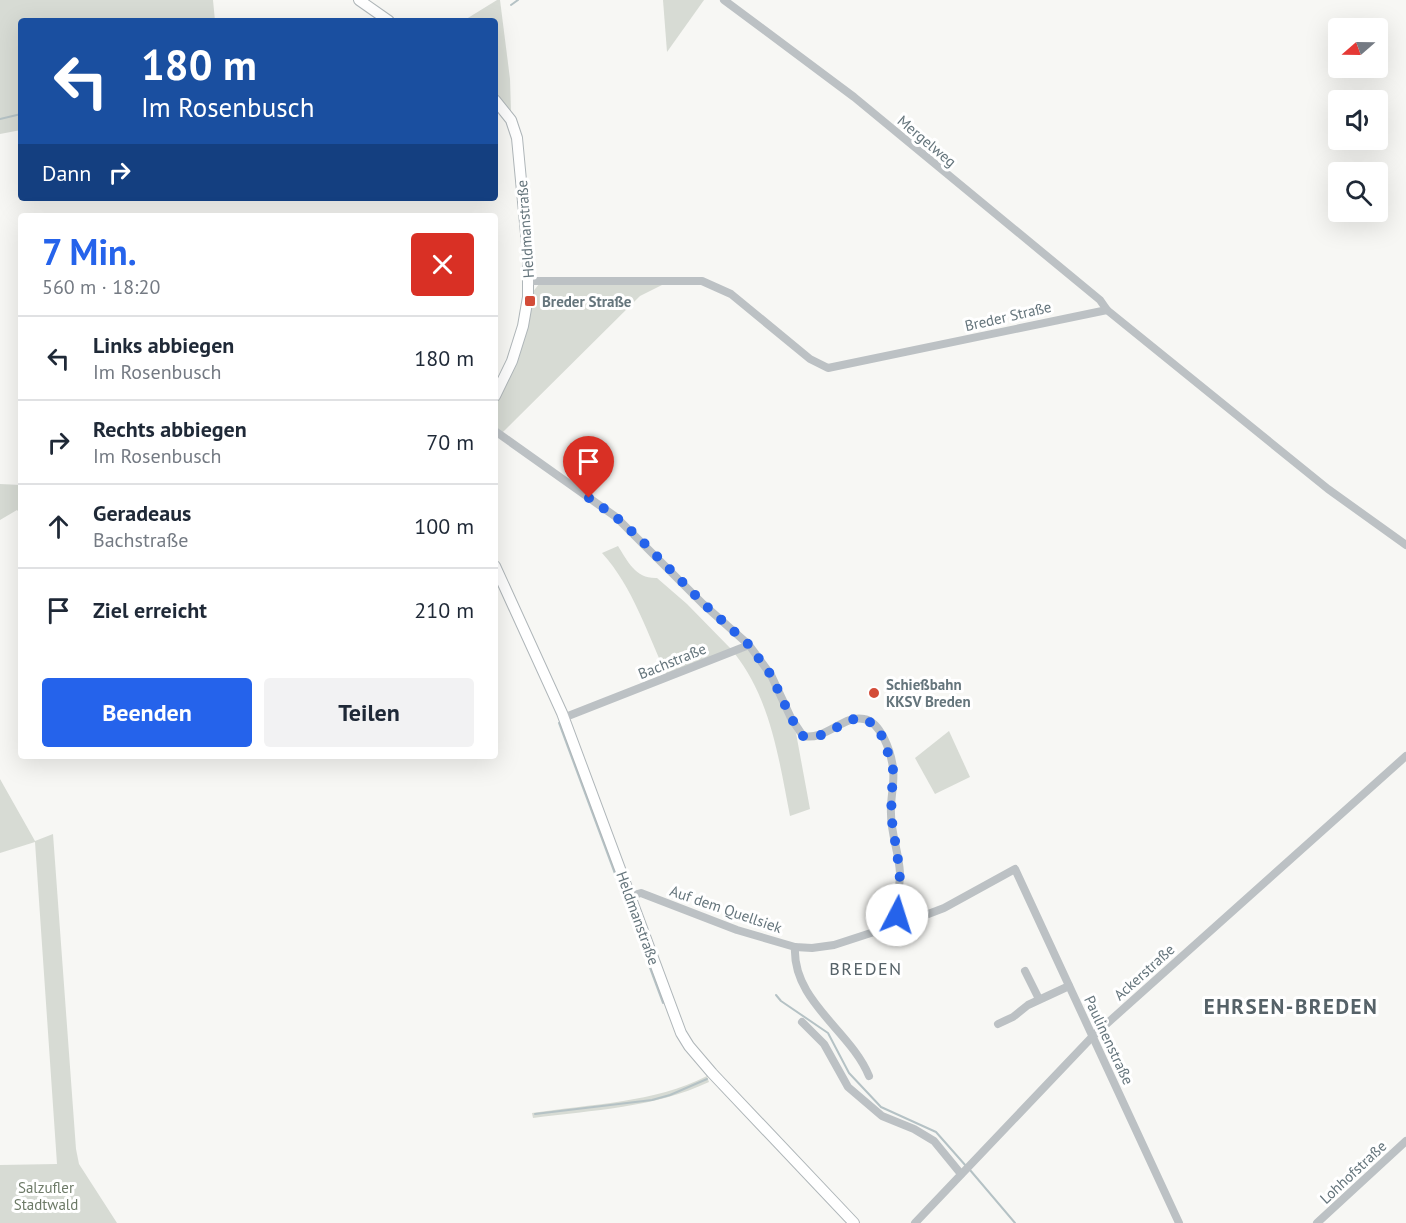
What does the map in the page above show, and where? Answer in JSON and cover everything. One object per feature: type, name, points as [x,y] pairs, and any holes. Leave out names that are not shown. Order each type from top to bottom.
[{"type":"main road","points":[[359,0],[385,18]]},
{"type":"main road","name":"Heldmanstraße","points":[[498,104],[511,120],[517,138],[529,281],[523,326],[512,361],[498,390]]},
{"type":"main road","name":"Heldmanstraße","points":[[498,573],[563,718],[675,1017],[689,1046],[854,1223]]},
{"type":"street","name":"Mergelweg","points":[[724,0],[854,97],[1100,300],[1107,310]]},
{"type":"street","name":"Breder Straße","points":[[529,281],[702,281],[731,294],[810,359],[828,368],[1107,310]]},
{"type":"street","points":[[1107,310],[1328,489],[1406,545]]},
{"type":"street","points":[[498,432],[616,517],[749,645],[771,675],[791,718],[803,736],[819,736],[854,719],[862,718],[875,725],[883,738],[893,768],[891,815],[899,866],[897,915],[900,923]]},
{"type":"street","name":"Bachstraße","points":[[563,718],[749,645]]},
{"type":"street","name":"Ackerstraße","points":[[915,1223],[1093,1036],[1406,756]]},
{"type":"street","name":"Auf dem Quellsiek","points":[[630,896],[641,893],[737,930],[795,947],[812,948],[834,945],[944,908],[1015,869]]},
{"type":"street","name":"Paulinenstraße","points":[[1015,869],[1179,1223]]},
{"type":"street","points":[[795,947],[797,962],[808,994],[862,1059],[869,1076]]},
{"type":"street","points":[[1025,970],[1039,999]]},
{"type":"street","points":[[998,1024],[1039,999],[1069,986]]},
{"type":"street","points":[[802,1022],[824,1044],[848,1087],[882,1116],[914,1129],[934,1141],[961,1174]]},
{"type":"street","name":"Lohhofstraße","points":[[1317,1223],[1406,1140]]},
{"type":"street","points":[[1399,1147],[1406,1155]]},
{"type":"green space","points":[[0,0],[213,0],[215,18],[18,18],[18,131],[0,134]]},
{"type":"green space","points":[[500,0],[510,79],[511,113],[498,100],[498,18],[468,18]]},
{"type":"green space","points":[[663,0],[704,0],[667,52]]},
{"type":"green space","points":[[539,284],[664,284],[640,296],[502,433],[498,430],[498,397],[515,360],[532,293]]},
{"type":"green space","points":[[0,484],[18,485],[18,511],[0,520]]},
{"type":"green space","points":[[618,546],[638,573],[657,578],[687,604],[732,650],[667,676],[631,596],[613,566],[602,553]]},
{"type":"green space","points":[[749,649],[767,673],[796,733],[810,809],[790,816],[772,731],[757,691],[735,654]]},
{"type":"green space","points":[[949,731],[970,777],[935,794],[915,758]]},
{"type":"green space","name":"Salzufler Stadtwald","points":[[0,779],[35,841],[53,834],[76,1149],[79,1164],[117,1223],[0,1223],[0,1165],[57,1164],[35,842],[0,853]]},
{"type":"green space","points":[[707,1076],[709,1082],[688,1091],[645,1103],[533,1118],[532,1113],[666,1092]]},
{"type":"waterway","points":[[511,5],[518,0]]},
{"type":"waterway","points":[[0,119],[18,115]]},
{"type":"waterway","points":[[559,723],[663,1003]]},
{"type":"waterway","points":[[776,995],[781,1001],[828,1033],[849,1073],[881,1107],[936,1132],[966,1166]]},
{"type":"waterway","points":[[535,1114],[652,1100],[707,1079]]},
{"type":"waterway","points":[[970,1170],[1015,1223]]},
{"type":"place","name":"Breder Straße","points":[[530,301]]},
{"type":"place","name":"Schießbahn KKSV Breden","points":[[874,693]]},
{"type":"district","name":"BREDEN","points":[[866,968]]},
{"type":"district","name":"EHRSEN-BREDEN","points":[[1291,1006]]},
{"type":"route","points":[[589,498],[616,517],[639,538],[704,604],[749,645],[771,675],[797,730],[803,736],[812,738],[819,736],[854,719],[862,718],[875,725],[883,738],[893,768],[891,815],[900,873],[897,915]]}]
